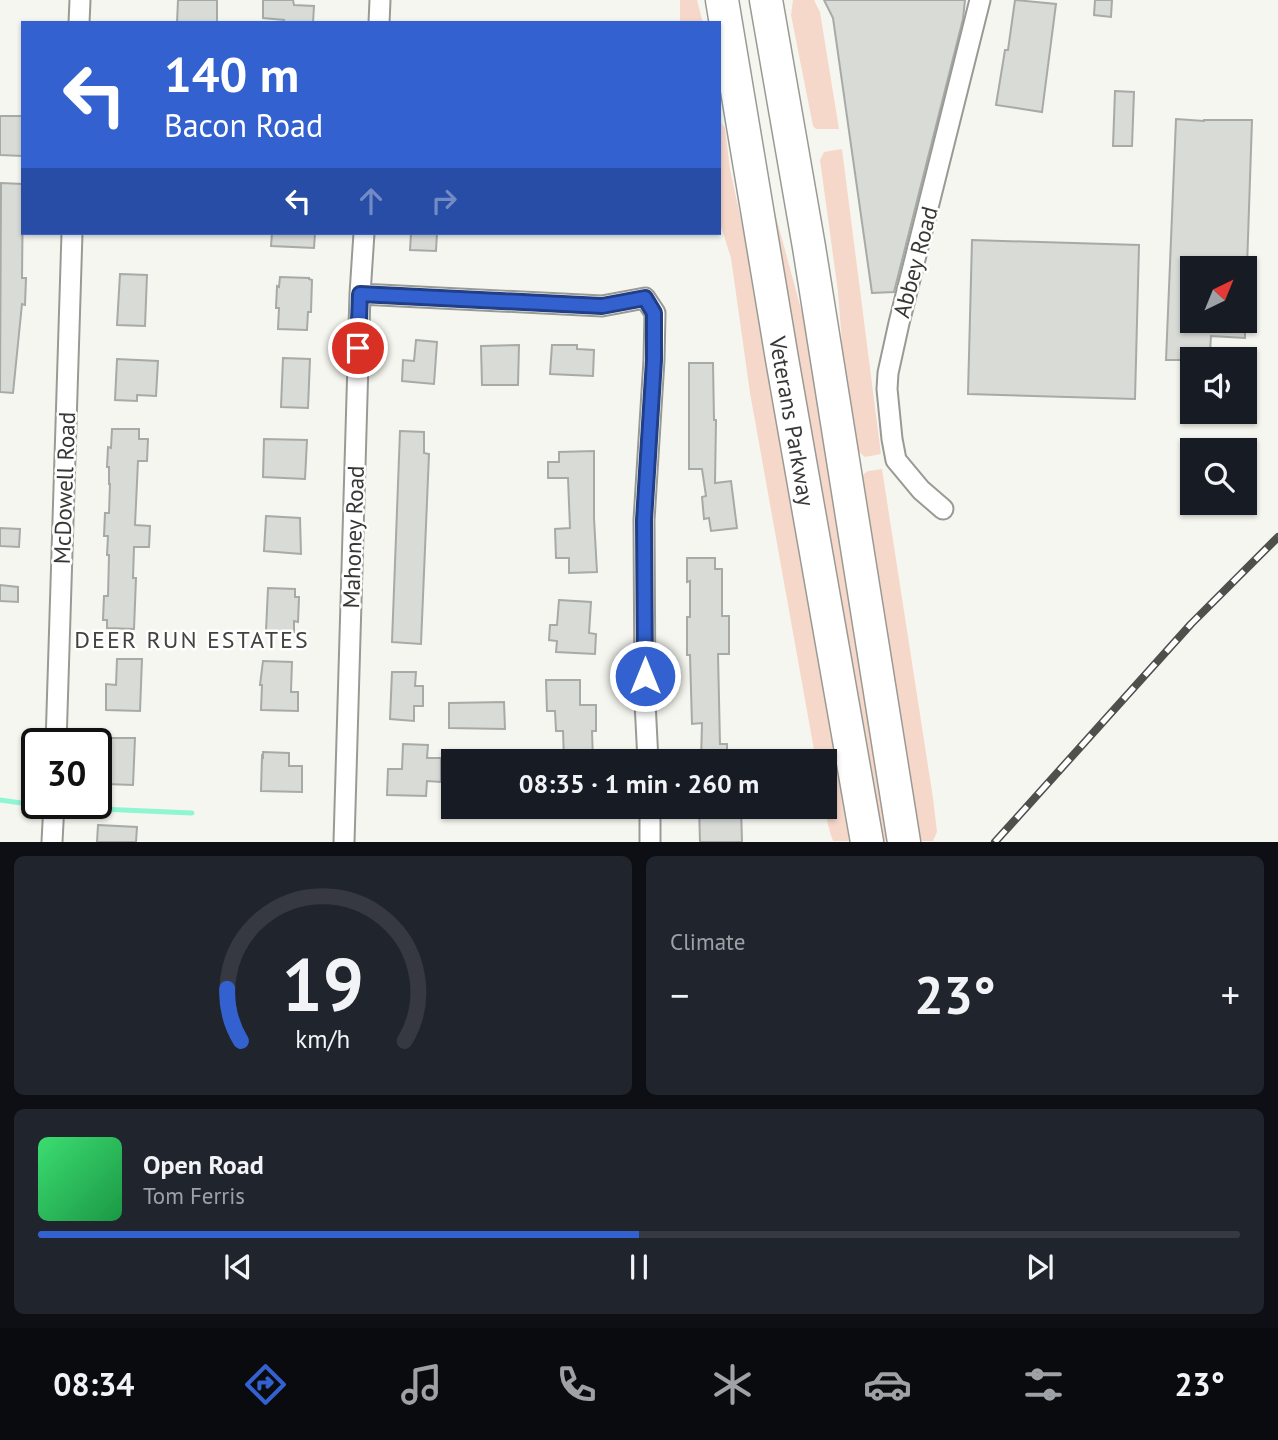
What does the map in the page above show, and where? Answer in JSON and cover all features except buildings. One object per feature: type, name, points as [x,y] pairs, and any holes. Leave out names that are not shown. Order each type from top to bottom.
[{"type":"main road","name":"Veterans Parkway","points":[[766,0],[811,261],[904,842]]},
{"type":"main road","points":[[772,33],[783,0]]},
{"type":"main road","name":"Veterans Parkway","points":[[720,8],[867,842]]},
{"type":"street","points":[[79,21],[80,0]]},
{"type":"street","points":[[379,21],[380,0]]},
{"type":"street","name":"Abbey Road","points":[[943,509],[921,490],[896,460],[889,415],[888,373],[980,0]]},
{"type":"street","name":"McDowell Road","points":[[57,728],[72,235]]},
{"type":"street","name":"Mahoney Road","points":[[344,842],[364,235]]},
{"type":"street","points":[[360,294],[602,306],[645,298],[654,313],[654,360],[644,520],[647,749]]},
{"type":"street","points":[[52,842],[53,819]]},
{"type":"street","points":[[650,819],[650,842]]},
{"type":"shaded area","points":[[680,0],[697,0],[702,21],[680,21]]},
{"type":"shaded area","points":[[793,0],[814,0],[820,12],[839,129],[816,129],[813,126],[791,15]]},
{"type":"shaded area","points":[[721,123],[725,128],[730,169],[748,253],[834,749],[814,749],[750,393],[731,258],[721,226]]},
{"type":"shaded area","points":[[842,149],[881,454],[865,457],[855,447],[846,394],[838,292],[820,160],[824,152]]},
{"type":"shaded area","points":[[775,213],[812,350],[891,841],[878,841],[768,215]]},
{"type":"shaded area","points":[[882,469],[933,798],[937,832],[933,841],[919,841],[861,476],[868,471]]},
{"type":"shaded area","points":[[837,767],[849,841],[833,841],[827,819],[837,819]]},
{"type":"waterway","points":[[0,800],[21,803]]},
{"type":"waterway","points":[[112,810],[192,813]]},
{"type":"railway","points":[[995,842],[1191,624],[1278,537]]},
{"type":"district","name":"DEER RUN ESTATES","points":[[192,639]]},
{"type":"route","points":[[358,348],[360,294],[602,306],[645,298],[654,313],[654,360],[644,520],[645,676]]}]
